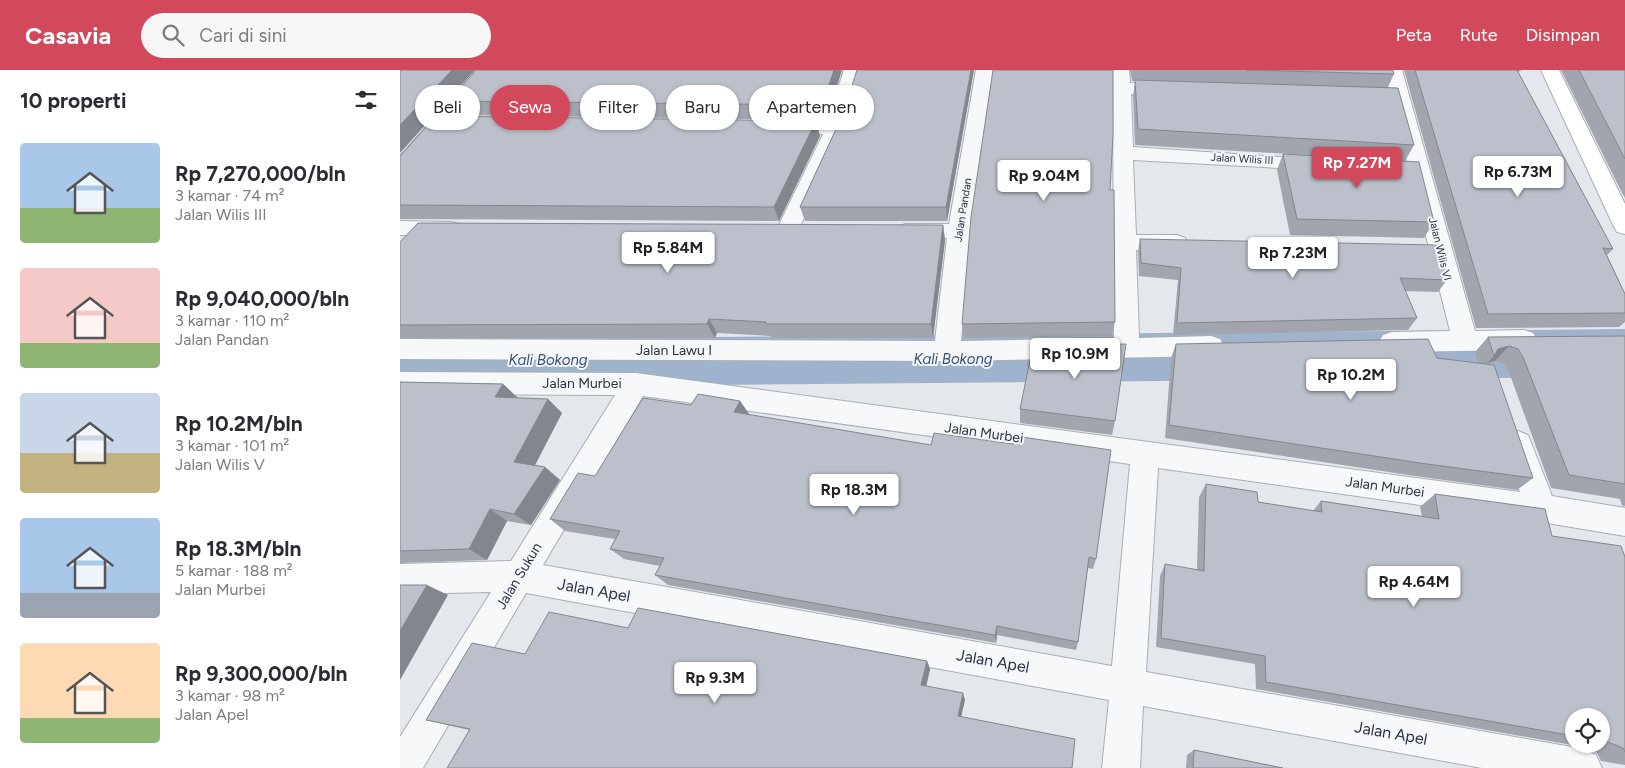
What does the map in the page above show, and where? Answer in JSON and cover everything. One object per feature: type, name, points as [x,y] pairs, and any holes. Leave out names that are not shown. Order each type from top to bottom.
[{"type":"street","points":[[473,85],[487,70]]},
{"type":"street","points":[[848,85],[853,70]]},
{"type":"street","name":"Jalan Pandan","points":[[947,351],[959,231],[986,70]]},
{"type":"street","name":"Jalan Wilis VI","points":[[1393,70],[1391,97],[1411,169],[1429,248],[1465,340]]},
{"type":"street","points":[[1550,70],[1625,227]]},
{"type":"street","points":[[1127,348],[1121,79],[1192,90]]},
{"type":"street","points":[[400,169],[433,130]]},
{"type":"street","points":[[786,231],[835,130]]},
{"type":"street","name":"Jalan Wilis III","points":[[1123,153],[1332,165]]},
{"type":"street","points":[[403,238],[424,228],[473,229]]},
{"type":"street","points":[[881,231],[959,231]]},
{"type":"street","points":[[1126,242],[1194,244]]},
{"type":"street","points":[[1368,343],[1550,340]]},
{"type":"street","name":"Jalan Lawu I","points":[[400,349],[947,351],[1230,346]]},
{"type":"street","name":"Jalan Murbei","points":[[400,383],[636,384],[1541,508],[1625,522]]},
{"type":"street","name":"Jalan Sukun","points":[[402,768],[636,384]]},
{"type":"street","points":[[1509,418],[1541,508]]},
{"type":"street","points":[[1122,768],[1145,455]]},
{"type":"street","name":"Jalan Apel","points":[[400,579],[518,576],[1583,768]]},
{"type":"building","points":[[400,70],[452,70],[438,85],[415,85],[415,109],[400,125]]},
{"type":"building","points":[[476,70],[834,70],[829,85],[749,85],[749,104],[739,104],[739,85],[666,85],[666,103],[656,103],[656,85],[580,85],[580,102],[570,102],[570,85],[490,85],[490,101],[480,101],[480,85],[463,85]]},
{"type":"building","points":[[857,70],[971,70],[946,207],[800,207],[836,130],[874,130],[874,85],[852,85]]},
{"type":"building","points":[[993,70],[1113,70],[1113,135],[1110,190],[1114,190],[1115,322],[962,324],[971,217]]},
{"type":"building","points":[[1246,70],[1393,70],[1394,74]]},
{"type":"building","points":[[1415,70],[1517,70],[1613,249],[1603,248],[1625,294],[1625,313],[1488,314]]},
{"type":"building","points":[[1579,70],[1625,70],[1625,159]]},
{"type":"building","points":[[1135,80],[1398,88],[1414,145],[1138,129]]},
{"type":"building","points":[[480,117],[490,117],[490,130],[570,130],[570,118],[580,118],[580,130],[656,130],[656,119],[666,119],[666,130],[739,130],[739,120],[749,120],[749,130],[812,130],[774,207],[400,205],[400,156],[423,130],[480,130]]},
{"type":"building","points":[[1283,154],[1419,162],[1434,222],[1297,219]]},
{"type":"building","points":[[418,223],[943,225],[931,324],[766,324],[766,322],[709,319],[707,324],[400,325],[400,242]]},
{"type":"building","points":[[1140,239],[1437,245],[1447,280],[1400,278],[1417,318],[1177,323],[1181,268],[1141,263]]},
{"type":"building","points":[[1625,336],[1625,484],[1569,475],[1523,357],[1518,349],[1509,346],[1498,349],[1494,356],[1488,337]]},
{"type":"building","points":[[1428,339],[1437,358],[1494,365],[1533,478],[1169,425],[1176,344]]},
{"type":"building","points":[[1126,344],[1115,421],[1020,409],[1033,346]]},
{"type":"building","points":[[400,382],[503,384],[495,397],[548,399],[514,462],[545,467],[514,514],[490,509],[469,549],[400,551]]},
{"type":"building","points":[[698,394],[740,401],[734,412],[931,445],[934,433],[1013,444],[1015,436],[1111,450],[1096,559],[1089,557],[1078,642],[997,626],[995,635],[655,575],[664,558],[610,549],[620,531],[550,519],[578,473],[595,476],[643,398],[691,405]]},
{"type":"building","points":[[1206,484],[1257,492],[1258,502],[1322,512],[1321,501],[1439,519],[1435,494],[1545,509],[1552,536],[1621,546],[1625,557],[1625,752],[1623,748],[1610,743],[1610,708],[1565,708],[1565,734],[1266,682],[1265,656],[1161,638],[1165,564],[1204,571]]},
{"type":"building","points":[[400,585],[427,585],[400,631]]},
{"type":"building","points":[[638,608],[927,661],[921,685],[963,693],[958,716],[1075,739],[1072,768],[447,768],[470,729],[426,720],[472,643],[525,654],[549,612],[628,628]]},
{"type":"building","points":[[1194,750],[1283,768],[1193,768]]},
{"type":"waterway","name":"Kali Bokong","points":[[400,359],[712,361],[1625,353]]}]
